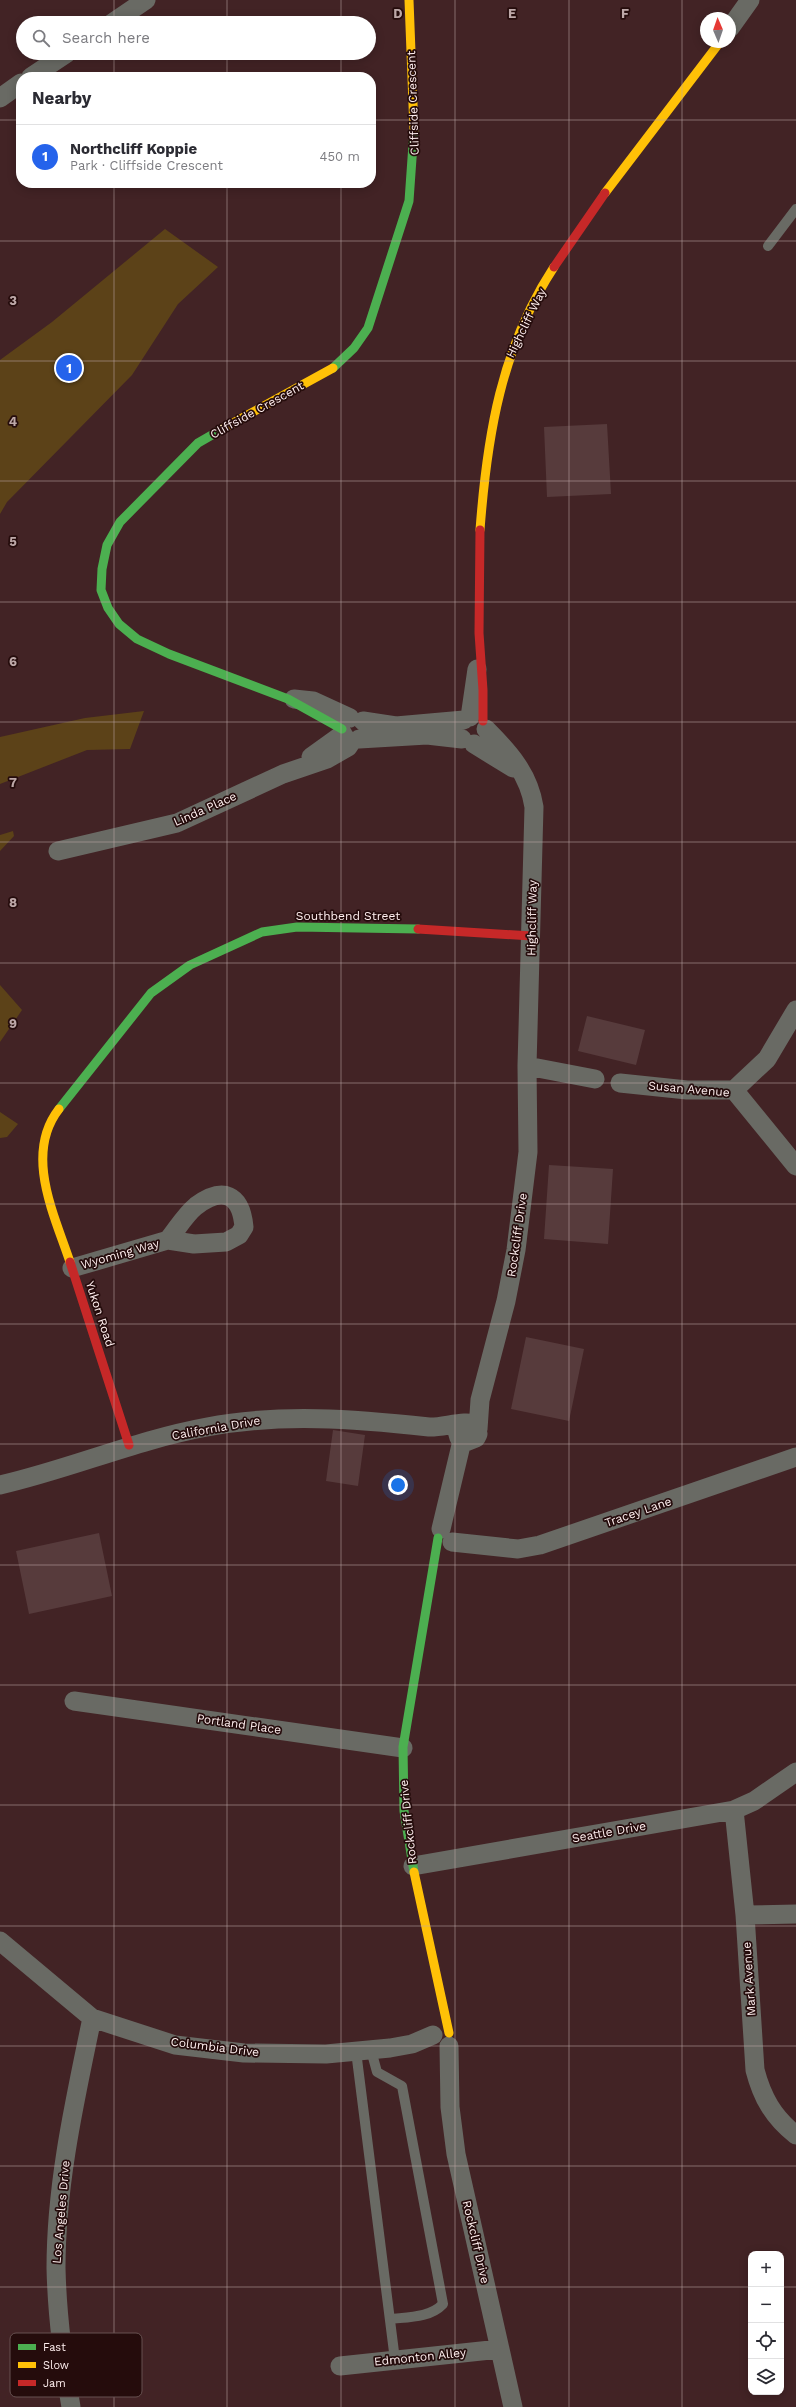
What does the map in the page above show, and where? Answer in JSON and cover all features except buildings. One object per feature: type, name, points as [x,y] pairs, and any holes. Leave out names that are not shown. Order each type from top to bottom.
[{"type":"street","points":[[122,16],[146,0]]},
{"type":"street","name":"Cliffside Crescent","points":[[409,0],[415,121],[414,166],[409,201],[368,328],[354,348],[338,365],[198,443],[120,522],[107,546],[102,570],[101,590],[108,608],[119,624],[137,639],[169,654],[288,699],[313,701],[351,730],[427,734],[468,742]]},
{"type":"street","points":[[736,20],[750,0]]},
{"type":"street","name":"Highcliff Way","points":[[527,1066],[532,936],[534,807],[528,784],[522,772],[476,722],[474,682],[480,658],[479,589],[486,476],[497,396],[509,355],[545,284],[585,221],[686,90],[716,48]]},
{"type":"street","points":[[38,72],[56,60]]},
{"type":"street","points":[[0,98],[16,87]]},
{"type":"street","points":[[476,722],[460,726],[459,733],[468,742],[522,772]]},
{"type":"street","name":"Cliffside Crescent","points":[[351,730],[476,722]]},
{"type":"street","name":"Linda Place","points":[[58,851],[177,823],[300,768],[326,759],[348,747],[351,730]]},
{"type":"street","name":"Southbend Street","points":[[47,1191],[42,1162],[44,1139],[52,1118],[151,993],[190,965],[245,938],[262,932],[297,927],[349,926],[404,928],[532,936]]},
{"type":"street","points":[[734,1090],[767,1059],[796,1010]]},
{"type":"street","points":[[527,1066],[595,1079]]},
{"type":"street","name":"Rockcliff Drive","points":[[513,2407],[456,2154],[448,2075],[440,2040],[440,2003],[413,1866],[403,1793],[403,1748],[412,1679],[434,1568],[448,1535],[466,1433],[480,1400],[506,1301],[517,1242],[528,1152],[527,1066]]},
{"type":"street","name":"Susan Avenue","points":[[620,1083],[687,1090],[734,1090],[796,1166]]},
{"type":"street","name":"Yukon Road","points":[[47,1191],[130,1445]]},
{"type":"street","name":"Wyoming Way","points":[[72,1268],[168,1240]]},
{"type":"street","name":"California Drive","points":[[0,1485],[28,1478],[130,1445],[207,1427],[261,1419],[365,1420],[439,1428],[466,1433]]},
{"type":"street","name":"Tracey Lane","points":[[448,1535],[477,1544],[518,1549],[540,1545],[796,1457]]},
{"type":"street","name":"Portland Place","points":[[74,1701],[403,1748]]},
{"type":"street","name":"Seattle Drive","points":[[413,1866],[734,1810],[754,1801],[796,1772]]},
{"type":"street","name":"Mark Avenue","points":[[734,1810],[744,1915],[755,2070],[761,2091],[770,2109],[783,2125],[796,2135]]},
{"type":"street","points":[[744,1915],[796,1914]]},
{"type":"street","name":"Columbia Drive","points":[[0,1941],[92,2018],[175,2045],[244,2053],[326,2054],[363,2051],[440,2040]]},
{"type":"street","name":"Los Angeles Drive","points":[[60,2333],[56,2267],[60,2198],[71,2118],[92,2018]]},
{"type":"street","name":"Edmonton Alley","points":[[340,2366],[500,2349]]},
{"type":"street","name":"Los Angeles Drive","points":[[69,2397],[71,2407]]},
{"type":"lane","points":[[768,246],[796,209]]},
{"type":"lane","points":[[363,2051],[377,2072],[402,2086],[443,2304],[437,2311],[427,2314],[390,2319]]},
{"type":"lane","points":[[363,2051],[395,2360]]},
{"type":"shaded area","points":[[165,229],[218,267],[178,304],[132,375],[7,502],[0,514],[0,360],[52,322]]},
{"type":"shaded area","points":[[144,711],[130,749],[87,750],[0,784],[0,737],[85,718]]},
{"type":"shaded area","points":[[13,831],[14,836],[0,851],[0,835]]},
{"type":"shaded area","points":[[0,985],[22,1010],[0,1042]]},
{"type":"shaded area","points":[[0,1112],[18,1124],[7,1137],[0,1138]]},
{"type":"traffic: fast","points":[[333,368],[354,348],[368,328],[409,201],[414,130]]},
{"type":"traffic: fast","points":[[224,428],[198,443],[120,522],[107,545],[102,569],[101,590],[108,608],[119,624],[137,639],[169,654],[288,699],[342,729]]},
{"type":"traffic: fast","points":[[59,1109],[151,993],[190,965],[262,932],[297,927],[418,929]]},
{"type":"traffic: fast","points":[[414,1872],[404,1811],[403,1747],[438,1538]]},
{"type":"traffic: slow","points":[[409,0],[414,130]]},
{"type":"traffic: slow","points":[[605,193],[715,48]]},
{"type":"traffic: slow","points":[[480,530],[487,461],[500,394],[509,361],[521,329],[536,298],[554,267]]},
{"type":"traffic: slow","points":[[224,428],[333,368]]},
{"type":"traffic: slow","points":[[59,1109],[49,1127],[44,1145],[43,1165],[45,1184],[50,1204],[70,1262]]},
{"type":"traffic: slow","points":[[414,1872],[449,2033]]},
{"type":"traffic: jam","points":[[554,267],[605,193]]},
{"type":"traffic: jam","points":[[480,530],[479,633],[483,690],[483,721]]},
{"type":"traffic: jam","points":[[418,929],[532,936]]},
{"type":"traffic: jam","points":[[70,1262],[129,1445]]},
{"type":"place","name":"Northcliff Koppie","points":[[69,368]]}]
